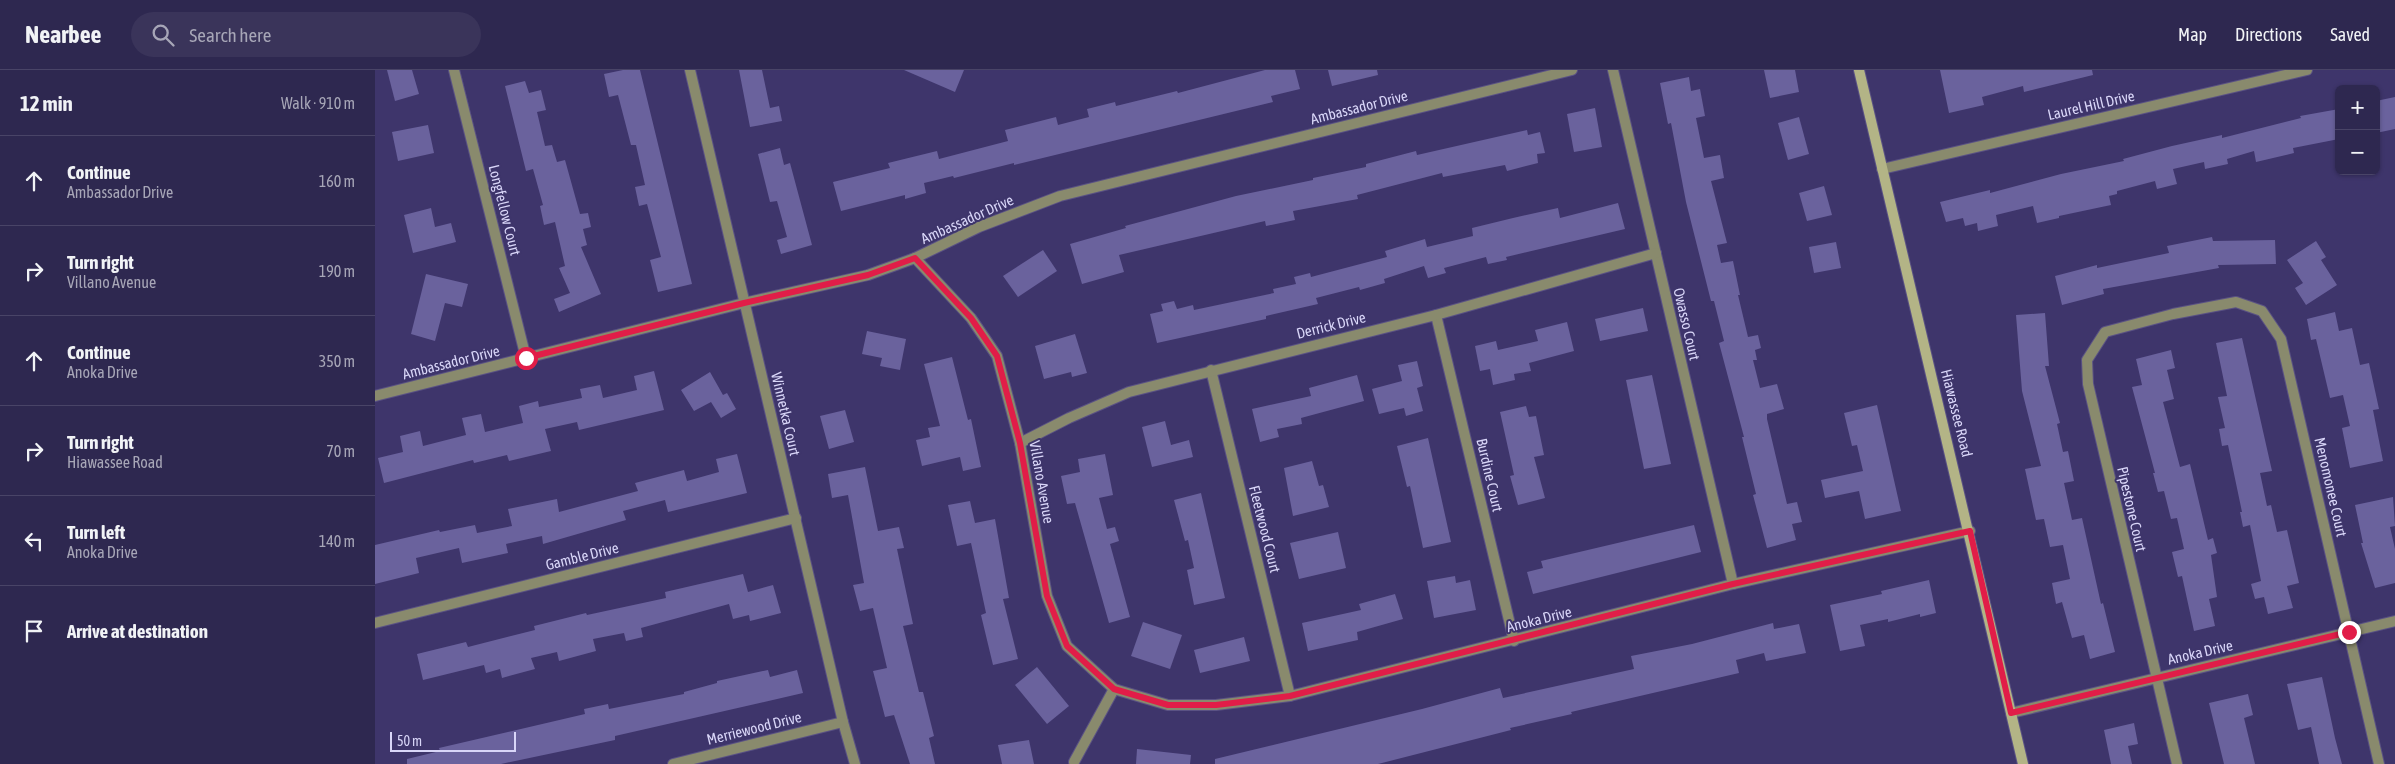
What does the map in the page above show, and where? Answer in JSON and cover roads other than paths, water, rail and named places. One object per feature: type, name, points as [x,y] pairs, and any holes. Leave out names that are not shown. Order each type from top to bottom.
[{"type":"main road","name":"Hiawassee Road","points":[[1859,70],[1970,531],[2023,764]]},
{"type":"street","name":"Longfellow Court","points":[[454,70],[526,358]]},
{"type":"street","name":"Winnetka Court","points":[[690,70],[843,722],[855,764]]},
{"type":"street","name":"Ambassador Drive","points":[[375,396],[744,303],[868,275],[915,258],[979,228],[1060,196],[1573,70]]},
{"type":"street","name":"Owasso Court","points":[[1613,70],[1733,584]]},
{"type":"street","name":"Laurel Hill Drive","points":[[1882,169],[2307,70]]},
{"type":"street","name":"Derrick Drive","points":[[1020,443],[1069,418],[1129,392],[1437,315],[1655,253]]},
{"type":"street","name":"Villano Avenue","points":[[915,258],[971,318],[997,356],[1020,443],[1047,596],[1067,646],[1114,689]]},
{"type":"street","name":"Menomonee Court","points":[[2173,314],[2236,302],[2262,311],[2281,339],[2379,764]]},
{"type":"street","name":"Pipestone Court","points":[[2173,314],[2105,332],[2087,360],[2088,384],[2155,678],[2177,764]]},
{"type":"street","name":"Burdine Court","points":[[1437,315],[1514,641]]},
{"type":"street","name":"Fleetwood Court","points":[[1211,370],[1290,696]]},
{"type":"street","name":"Gamble Drive","points":[[375,622],[795,518]]},
{"type":"street","name":"Anoka Drive","points":[[1114,689],[1168,705],[1216,705],[1290,696],[1514,641],[1733,584],[1970,531]]},
{"type":"street","name":"Anoka Drive","points":[[2011,713],[2395,621]]},
{"type":"street","points":[[1074,762],[1114,689]]},
{"type":"street","name":"Merriewood Drive","points":[[673,764],[843,722]]}]
